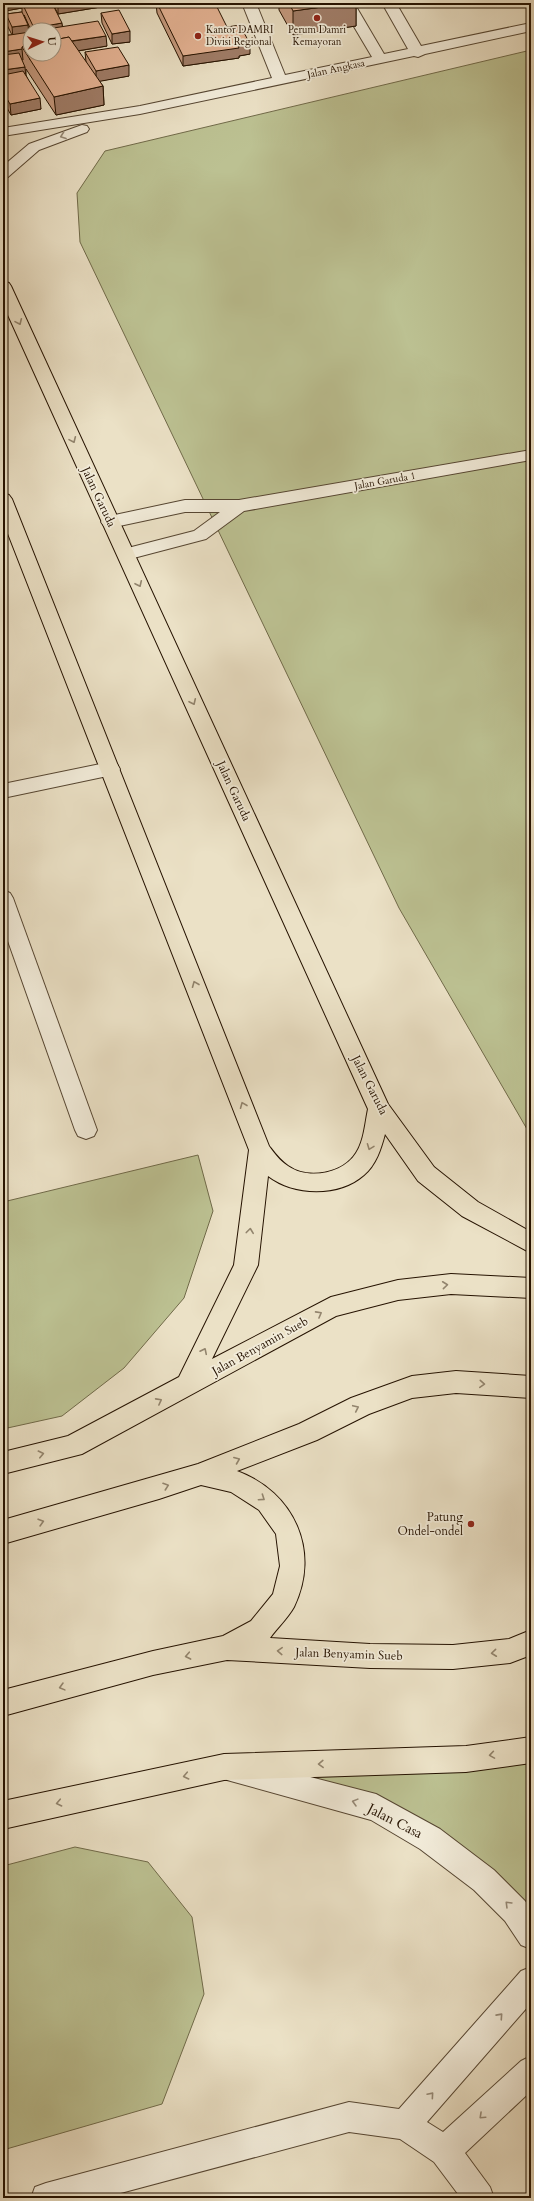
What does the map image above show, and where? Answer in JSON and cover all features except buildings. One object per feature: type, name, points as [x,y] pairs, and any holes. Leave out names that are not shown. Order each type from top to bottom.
[{"type":"main road","name":"Jalan Garuda","points":[[6,296],[126,554],[379,1109],[426,1174],[470,1209],[531,1243]]},
{"type":"main road","points":[[3,498],[260,1150],[271,1166],[288,1177],[309,1182],[330,1181],[350,1173],[364,1160],[371,1144],[379,1109]]},
{"type":"main road","points":[[187,1386],[246,1265],[260,1150]]},
{"type":"main road","name":"Jalan Benyamin Sueb","points":[[3,1462],[73,1446],[187,1386],[331,1307],[398,1290],[451,1284],[531,1288]]},
{"type":"main road","points":[[3,1532],[159,1488],[201,1474],[308,1432],[360,1406],[412,1387],[456,1382],[531,1388]]},
{"type":"main road","points":[[201,1474],[237,1482],[268,1502],[288,1531],[293,1566],[284,1600],[260,1630],[226,1648]]},
{"type":"main road","name":"Jalan Benyamin Sueb","points":[[3,1703],[153,1663],[226,1648],[370,1656],[453,1657],[510,1651],[531,1642]]},
{"type":"main road","points":[[3,1815],[224,1767],[466,1760],[531,1750]]},
{"type":"street","points":[[249,3],[280,80]]},
{"type":"street","points":[[347,3],[381,60]]},
{"type":"street","points":[[389,3],[418,53]]},
{"type":"street","name":"Jalan Angkasa","points":[[3,132],[140,110],[280,80],[418,53],[531,27]]},
{"type":"street","name":"Jalan Angkasa","points":[[3,174],[34,147],[140,110]]},
{"type":"street","name":"Jalan Garuda 1","points":[[110,522],[185,506],[239,506],[531,455]]},
{"type":"street","name":"Jalan Garuda 1","points":[[126,554],[200,535],[239,506]]},
{"type":"street","points":[[3,791],[110,769]]},
{"type":"street","points":[[3,898],[86,1130]]},
{"type":"street","name":"Jalan Casa","points":[[224,1767],[376,1808],[430,1839],[484,1880],[515,1911],[531,1935]]},
{"type":"street","points":[[405,2124],[531,1982]]},
{"type":"street","points":[[445,2151],[531,2071]]},
{"type":"street","points":[[46,2198],[349,2117],[405,2124],[445,2151],[479,2198]]},
{"type":"green space","points":[[531,50],[531,1136],[399,908],[80,242],[77,193],[105,151]]},
{"type":"green space","points":[[198,1155],[213,1211],[184,1298],[124,1368],[62,1416],[3,1429],[3,1202]]},
{"type":"green space","points":[[531,1749],[531,1935],[430,1839],[224,1767]]},
{"type":"green space","points":[[75,1847],[148,1862],[192,1917],[204,1994],[162,2104],[3,2150],[3,1866]]},
{"type":"place","name":"Perum Damri Kemayoran","points":[[317,18]]},
{"type":"place","name":"Kantor DAMRI Divisi Regional","points":[[198,36]]},
{"type":"place","name":"Patung Ondel-ondel","points":[[471,1524]]}]
